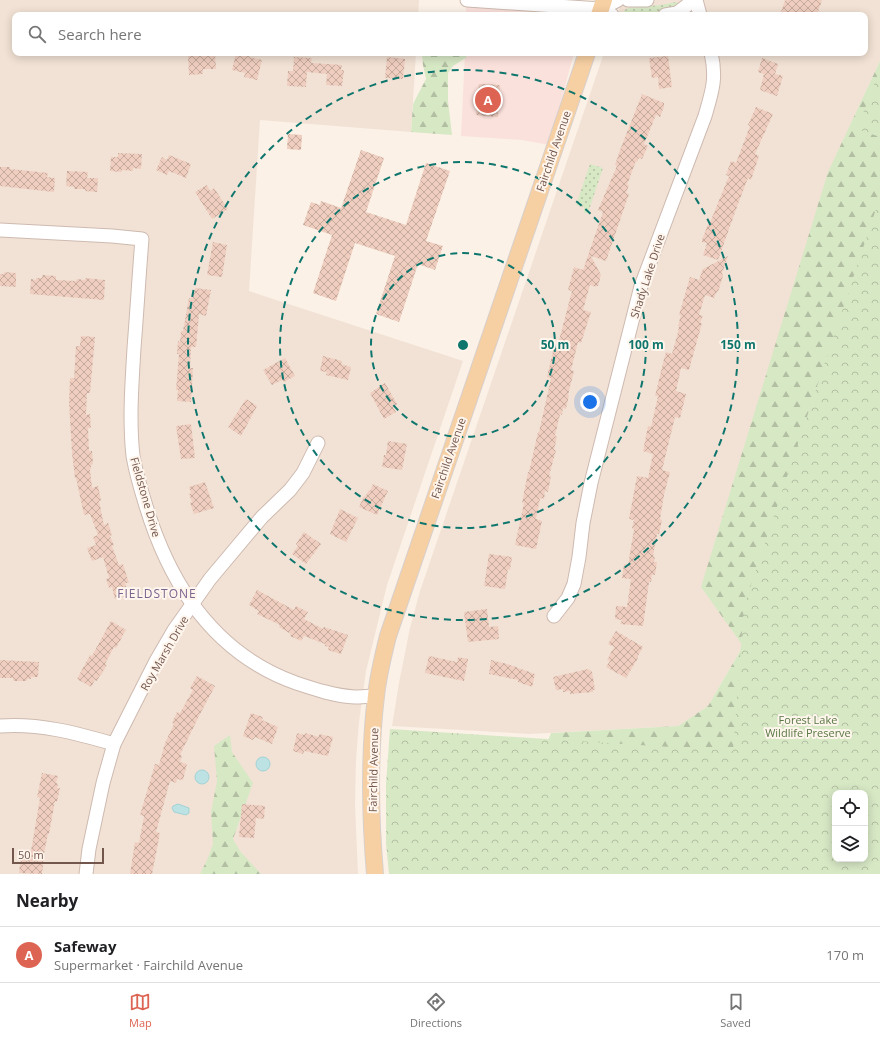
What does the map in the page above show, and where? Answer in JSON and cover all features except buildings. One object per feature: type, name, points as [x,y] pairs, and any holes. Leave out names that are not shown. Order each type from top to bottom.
[{"type":"main road","name":"Fairchild Avenue","points":[[375,874],[372,842],[371,780],[373,726],[379,674],[388,636],[585,56]]},
{"type":"street","points":[[467,0],[604,10],[618,0]]},
{"type":"street","points":[[628,0],[647,0]]},
{"type":"street","points":[[678,12],[695,0],[699,12]]},
{"type":"street","name":"Shady Lake Drive","points":[[554,616],[568,598],[574,584],[583,523],[591,483],[641,286],[705,116],[713,88],[714,64],[712,56]]},
{"type":"street","name":"Fieldstone Drive","points":[[0,230],[142,239],[132,374],[131,424],[133,457],[151,523],[164,556],[179,584],[206,623],[231,647],[264,669],[298,683],[328,692],[354,697],[376,696]]},
{"type":"street","name":"Roy Marsh Drive","points":[[86,874],[89,849],[114,744],[156,661],[174,630],[210,579],[262,517],[290,490],[310,460],[318,443]]},
{"type":"street","points":[[0,726],[35,726],[63,730],[114,744]]},
{"type":"shaded area","points":[[0,0],[419,0],[418,12],[12,12],[12,56],[416,56],[411,132],[260,120],[249,291],[463,361],[387,585],[366,671],[359,722],[356,760],[355,804],[358,874],[0,874]]},
{"type":"shaded area","points":[[623,0],[880,0],[880,61],[828,173],[743,646],[708,706],[678,726],[530,734],[392,726],[410,628],[420,591],[603,56],[868,56],[868,12],[618,12]]},
{"type":"shaded area","points":[[466,7],[547,12],[466,12]]},
{"type":"shaded area","points":[[465,56],[573,56],[549,145],[522,140],[461,136]]},
{"type":"green space","points":[[676,2],[679,4],[678,7],[665,11],[624,11],[629,8]]},
{"type":"green space","points":[[422,56],[467,57],[453,66],[448,73],[448,101],[452,135],[411,132],[413,104],[426,79]]},
{"type":"green space","name":"Forest Lake Wildlife Preserve","points":[[880,61],[880,874],[491,874],[551,733],[678,726],[708,706],[743,646],[701,587],[828,172]]},
{"type":"green space","points":[[880,69],[880,137],[857,129]]},
{"type":"green space","points":[[590,164],[603,168],[588,213],[584,213],[584,207],[576,205]]},
{"type":"green space","name":"Forest Lake Wildlife Preserve","points":[[880,197],[880,874],[389,874],[386,843],[386,784],[390,729],[733,751],[744,606]]},
{"type":"green space","points":[[230,735],[232,752],[253,783],[233,839],[240,851],[261,874],[200,874],[213,844],[211,812],[217,781],[214,746]]},
{"type":"water","points":[[260,757],[266,757],[270,761],[270,767],[266,771],[260,771],[256,767],[256,761]]},
{"type":"water","points":[[199,770],[205,770],[209,774],[209,780],[205,784],[199,784],[195,780],[195,774]]},
{"type":"water","points":[[178,804],[189,808],[189,813],[186,815],[174,812],[172,808],[173,806]]},
{"type":"place","name":"Safeway","points":[[488,100]]},
{"type":"district","name":"FIELDSTONE","points":[[157,593]]}]
